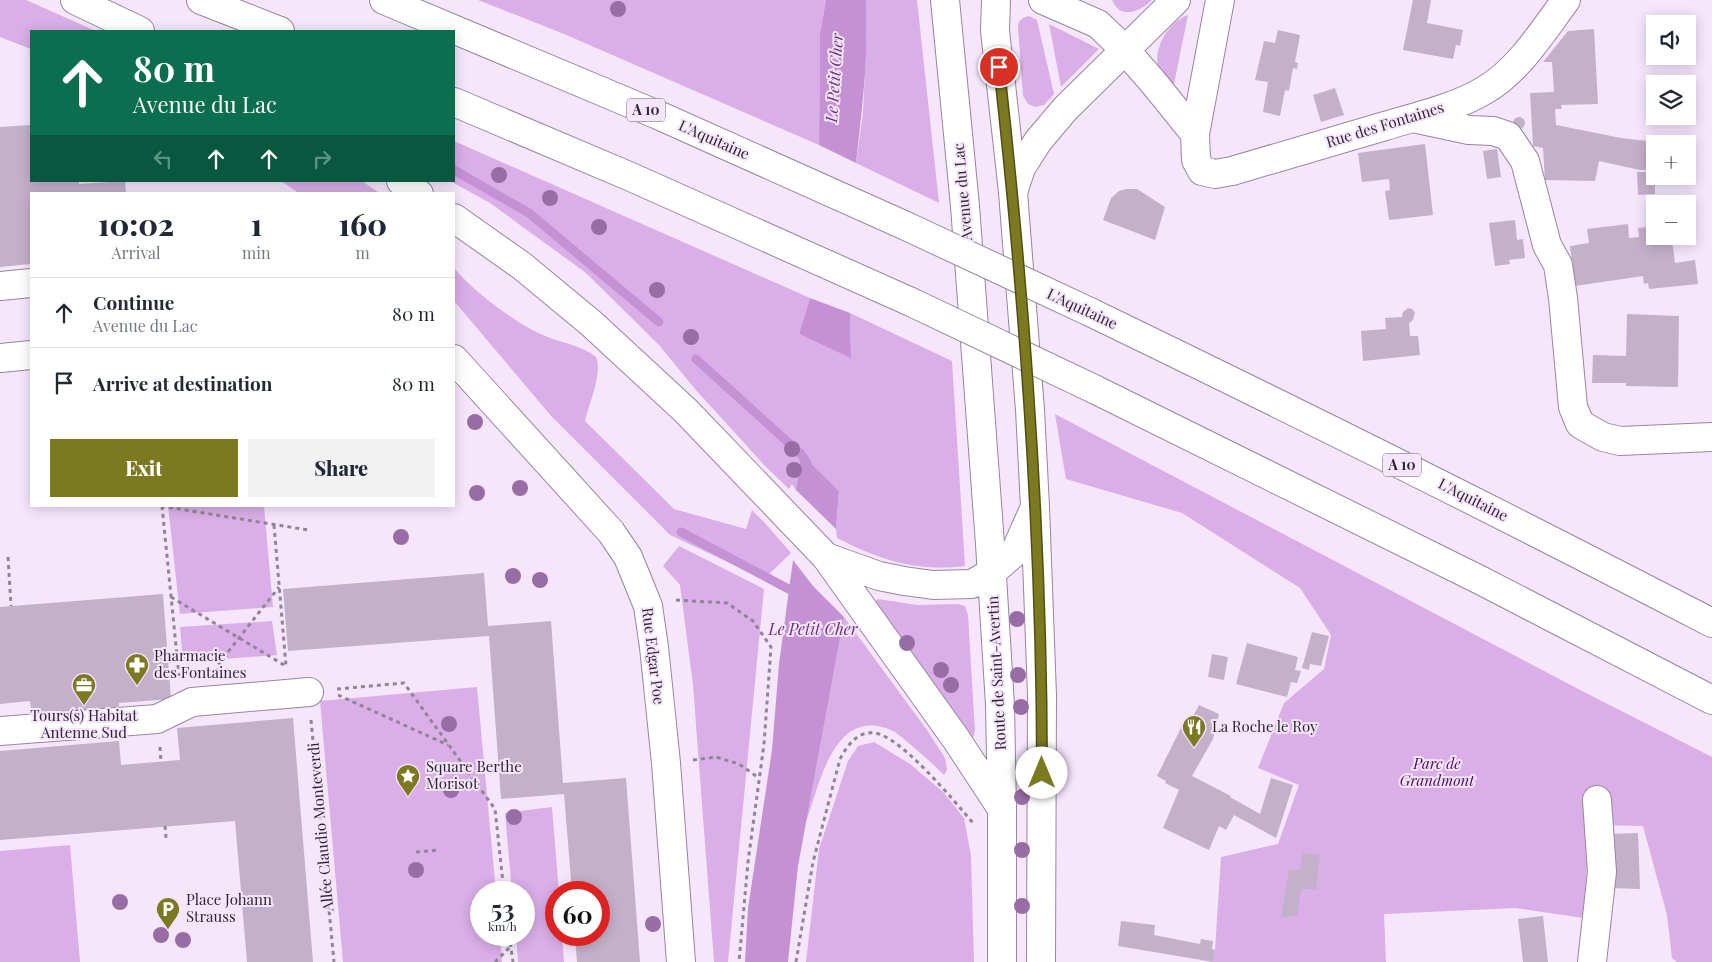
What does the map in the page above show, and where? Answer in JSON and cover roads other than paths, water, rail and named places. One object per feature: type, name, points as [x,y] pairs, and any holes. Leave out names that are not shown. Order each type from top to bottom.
[{"type":"main road","points":[[74,0],[138,30]]},
{"type":"main road","points":[[201,0],[277,30]]},
{"type":"main road","name":"L'Aquitaine","points":[[384,0],[658,115],[906,226],[1090,312],[1352,439],[1712,623]]},
{"type":"main road","name":"Avenue du Lac","points":[[945,0],[965,206],[978,385]]},
{"type":"main road","points":[[996,0],[995,31],[1013,192],[1030,410],[1035,507],[1042,695],[1041,962]]},
{"type":"main road","points":[[1043,0],[1097,12],[1125,50],[1195,134]]},
{"type":"main road","points":[[1013,192],[1021,168],[1038,141],[1066,108],[1176,0]]},
{"type":"main road","name":"Rue des Fontaines","points":[[1220,0],[1195,134],[1196,160],[1202,170],[1215,174],[1232,171],[1413,118],[1459,102],[1486,90],[1511,70],[1566,0]]},
{"type":"main road","points":[[455,102],[632,177],[911,302],[1094,389],[1480,580],[1712,700]]},
{"type":"main road","points":[[1413,118],[1469,130],[1494,131],[1508,136],[1524,161],[1548,245],[1558,265],[1563,298],[1572,407],[1580,424],[1603,437],[1620,441],[1712,437]]},
{"type":"main road","points":[[402,182],[416,192]]},
{"type":"main road","points":[[455,219],[522,266],[592,324],[686,411],[826,556],[956,739],[1002,809]]},
{"type":"main road","points":[[0,286],[30,283]]},
{"type":"main road","points":[[0,358],[30,355]]},
{"type":"main road","name":"Rue Edgar Poe","points":[[455,360],[611,532],[628,558],[645,598],[654,647],[666,763],[680,962]]},
{"type":"main road","name":"Route de Saint-Avertin","points":[[978,385],[1000,705],[1002,962]]},
{"type":"main road","points":[[826,556],[879,576],[933,584],[972,584],[992,574],[1015,552],[1035,507]]},
{"type":"main road","points":[[0,731],[157,719],[192,702],[297,693]]},
{"type":"main road","points":[[1592,962],[1602,872],[1597,800]]},
{"type":"water","points":[[826,0],[866,0],[866,61],[856,163],[819,145],[820,33]]},
{"type":"water","points":[[810,298],[850,313],[851,358],[799,334]]},
{"type":"water","points":[[801,454],[839,491],[836,529],[796,490]]},
{"type":"water","name":"Le Petit Cher","points":[[793,560],[813,586],[844,617],[798,866],[788,962],[745,962],[748,908],[772,750],[779,664]]},
{"type":"waterway","points":[[455,171],[529,213],[659,322]]},
{"type":"waterway","points":[[696,359],[801,454],[807,463]]},
{"type":"waterway","points":[[681,532],[798,594]]},
{"type":"place","name":"Pharmacie des Fontaines","points":[[137,686]]},
{"type":"place","name":"Tours(s) Habitat Antenne Sud","points":[[84,706]]},
{"type":"place","name":"La Roche le Roy","points":[[1194,748]]},
{"type":"place","name":"Square Berthe Morisot","points":[[408,797]]},
{"type":"place","name":"Place Johann Strauss","points":[[168,930]]},
{"type":"park label","name":"Parc de Grandmont","points":[[1437,772]]}]
